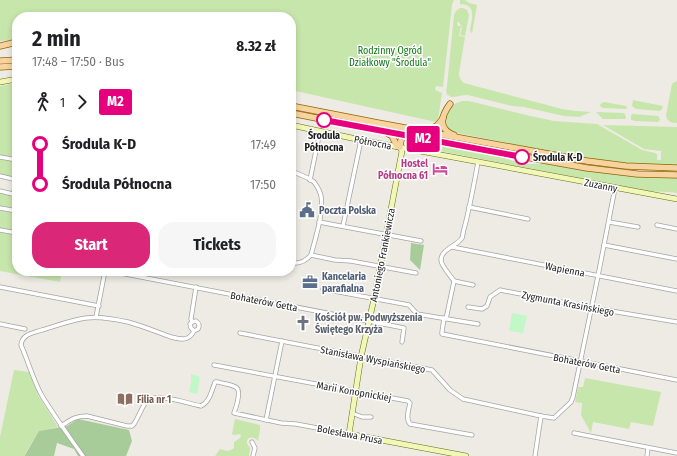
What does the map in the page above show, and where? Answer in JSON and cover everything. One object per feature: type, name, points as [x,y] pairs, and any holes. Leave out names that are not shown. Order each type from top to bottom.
[{"type":"main road","points":[[0,46],[12,43]]},
{"type":"main road","points":[[0,61],[12,60]]},
{"type":"main road","points":[[0,67],[12,66]]},
{"type":"main road","points":[[420,131],[436,127],[443,118],[446,109],[450,104]]},
{"type":"main road","points":[[296,107],[587,161],[626,166],[677,168]]},
{"type":"main road","points":[[296,114],[385,132],[587,168],[637,174],[677,175]]},
{"type":"main road","points":[[443,118],[444,128],[446,131],[457,138]]},
{"type":"main road","points":[[385,132],[391,134],[399,147]]},
{"type":"main road","points":[[399,147],[401,140],[405,135]]},
{"type":"street","points":[[0,82],[12,80]]},
{"type":"street","name":"Północna","points":[[296,126],[525,171]]},
{"type":"street","points":[[310,180],[320,131]]},
{"type":"street","points":[[343,226],[361,140]]},
{"type":"street","name":"Antoniego Frankiewicza","points":[[349,434],[361,357],[374,299],[402,151],[399,147]]},
{"type":"street","points":[[0,157],[12,159]]},
{"type":"street","points":[[472,285],[454,281],[442,264],[441,260],[444,252],[460,241],[462,236],[478,162]]},
{"type":"street","name":"Zuzanny","points":[[525,171],[677,199]]},
{"type":"street","points":[[296,173],[310,180],[318,188],[321,195],[322,206],[311,255],[308,259],[296,264]]},
{"type":"street","points":[[0,176],[12,179]]},
{"type":"street","points":[[581,361],[615,188]]},
{"type":"street","points":[[0,192],[12,194]]},
{"type":"street","points":[[469,207],[528,219]]},
{"type":"street","points":[[0,208],[12,210]]},
{"type":"street","points":[[319,222],[421,241]]},
{"type":"street","points":[[609,222],[638,227]]},
{"type":"street","points":[[657,225],[677,229]]},
{"type":"street","points":[[0,230],[12,232]]},
{"type":"street","points":[[604,245],[677,259]]},
{"type":"street","name":"Wapienna","points":[[452,247],[677,291]]},
{"type":"street","points":[[311,255],[416,273]]},
{"type":"street","points":[[96,317],[104,276]]},
{"type":"street","name":"Bohaterów Getta","points":[[137,276],[404,328],[402,342]]},
{"type":"street","points":[[445,319],[454,281]]},
{"type":"street","points":[[0,287],[99,306]]},
{"type":"street","points":[[194,330],[191,328],[190,324],[192,322],[191,319],[196,287]]},
{"type":"street","points":[[323,289],[409,305],[417,314],[478,324]]},
{"type":"street","name":"Zygmunta Krasińskiego","points":[[468,307],[482,309],[488,306],[490,297],[500,290],[592,308],[677,322]]},
{"type":"street","points":[[83,456],[61,426],[41,394],[21,345],[23,338],[30,334],[63,324],[96,317],[128,322],[167,336],[183,339],[188,338],[193,334],[194,330],[199,327],[199,323],[196,321],[192,322]]},
{"type":"street","name":"Bohaterów Getta","points":[[445,319],[442,334],[677,380]]},
{"type":"street","points":[[0,324],[25,329]]},
{"type":"street","name":"Stanisława Wyspiańskiego","points":[[240,333],[432,370],[450,390],[463,399],[554,418],[571,402],[581,361]]},
{"type":"street","points":[[266,420],[282,341]]},
{"type":"street","name":"Marii Konopnickiej","points":[[214,365],[408,401],[410,403],[407,419],[410,424],[472,435]]},
{"type":"street","name":"Bolesława Prusa","points":[[61,426],[75,417],[80,416],[87,416],[132,426],[145,402],[156,397],[164,397],[201,406],[208,401],[215,382],[218,382],[236,387],[239,390],[234,413],[281,423],[296,424],[466,456]]},
{"type":"street","points":[[352,413],[362,417],[371,417]]},
{"type":"street","points":[[535,456],[541,416]]},
{"type":"street","points":[[574,433],[677,453]]},
{"type":"street","points":[[252,442],[254,448],[253,456]]},
{"type":"street","points":[[647,456],[648,448]]},
{"type":"green space","name":"Rodzinny Ogród Działkowy \"Środula\"","points":[[0,0],[454,0],[452,5],[443,87],[436,86],[435,90],[442,93],[438,120],[436,122],[296,91],[296,12],[12,12],[12,40],[0,41]]},
{"type":"green space","points":[[460,0],[465,0],[469,3],[477,5],[472,34],[470,30],[472,17],[471,9],[460,4]]},
{"type":"green space","points":[[460,8],[467,10],[469,15],[465,36],[460,35],[462,28],[461,26],[459,36],[465,37],[459,73],[460,79],[464,83],[562,109],[591,112],[579,117],[564,116],[524,107],[512,106],[468,95],[451,97],[447,95],[446,91],[454,15]]},
{"type":"green space","points":[[676,81],[677,123],[673,123],[667,119],[666,115],[672,84]]},
{"type":"green space","points":[[12,84],[12,180],[0,178],[0,86]]},
{"type":"green space","points":[[633,100],[663,106],[660,111],[636,109],[632,106]]},
{"type":"green space","points":[[462,101],[469,101],[554,121],[597,124],[642,150],[657,154],[657,160],[661,160],[661,151],[644,149],[603,125],[677,127],[677,166],[616,163],[581,158],[452,132],[445,125],[445,117],[451,106]]},
{"type":"green space","points":[[604,102],[626,106],[627,108],[603,108],[600,105]]},
{"type":"green space","points":[[596,112],[623,113],[625,114],[626,118],[603,119]]},
{"type":"green space","points":[[632,114],[658,116],[660,120],[658,122],[635,121],[631,120]]},
{"type":"green space","points":[[416,140],[499,156],[516,162],[528,164],[546,164],[641,177],[677,177],[677,193],[647,191],[414,146]]},
{"type":"green space","points":[[12,187],[12,273],[0,271],[0,190],[11,191]]},
{"type":"green space","points":[[411,243],[424,245],[420,270],[410,260]]},
{"type":"green space","points":[[27,276],[61,276],[60,282]]},
{"type":"green space","points":[[512,313],[527,316],[523,333],[509,331]]},
{"type":"green space","points":[[14,370],[29,372],[38,395],[58,427],[39,431],[25,456],[0,456],[0,437]]},
{"type":"green space","points":[[191,374],[200,377],[197,394],[189,392]]},
{"type":"green space","points":[[585,378],[661,392],[653,426],[631,422],[629,429],[593,422],[591,433],[581,415],[582,403],[575,402],[578,387],[583,387]]},
{"type":"green space","points":[[78,419],[129,430],[132,441],[126,456],[78,456],[74,449],[57,443],[54,456],[25,456],[39,431],[67,426]]},
{"type":"green space","points":[[235,419],[260,425],[258,441],[252,438],[248,439],[247,443],[250,448],[249,456],[215,456],[220,449],[227,451],[234,448],[234,442],[240,438],[240,434],[232,434]]},
{"type":"bus line","name":"M2","points":[[324,120],[522,157]]},
{"type":"place","name":"Środula Północna","points":[[324,120]]},
{"type":"place","name":"Środula K-D","points":[[522,157]]},
{"type":"place","name":"Hostel Północna 61","points":[[440,169]]},
{"type":"place","name":"Poczta Polska","points":[[307,210]]},
{"type":"place","name":"Kancelaria parafialna","points":[[310,282]]},
{"type":"place","name":"Kościół pw. Podwyższenia Świętego Krzyża","points":[[303,323]]},
{"type":"place","name":"Filia nr 1","points":[[125,399]]}]
